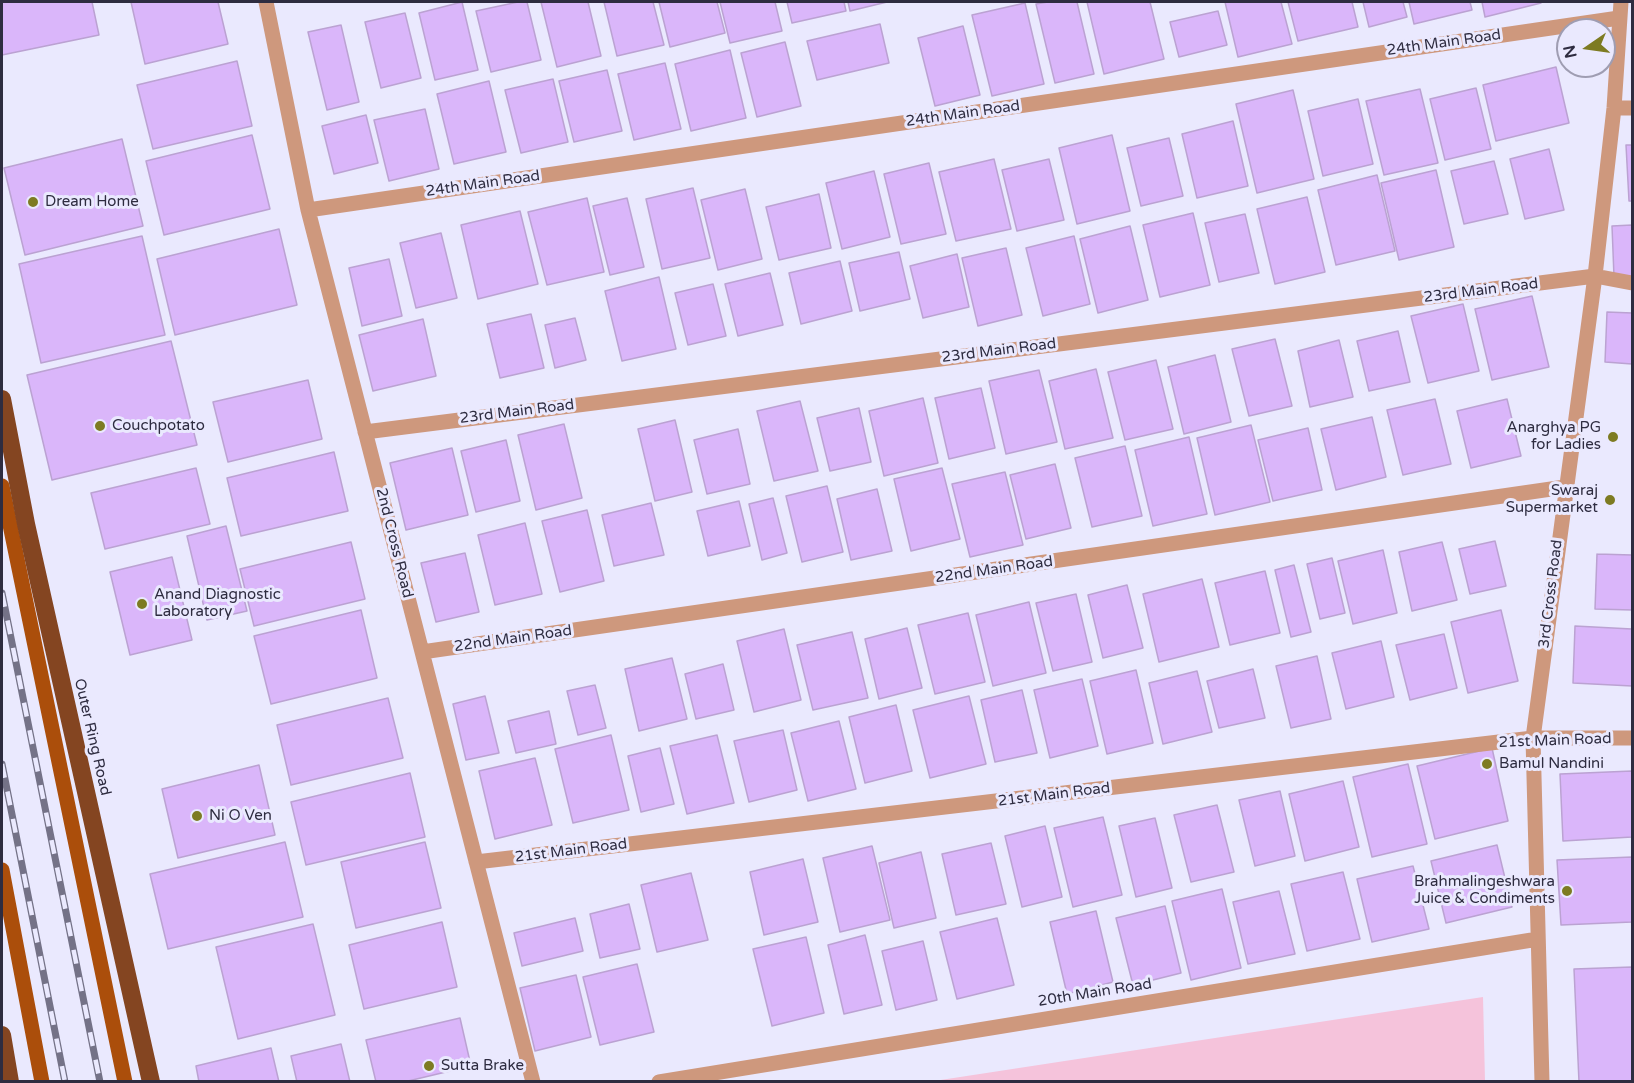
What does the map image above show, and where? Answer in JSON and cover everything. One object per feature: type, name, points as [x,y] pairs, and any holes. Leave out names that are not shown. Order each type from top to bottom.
[{"type":"highway","name":"Outer Ring Road","points":[[2,399],[26,524],[151,1082]]},
{"type":"highway","points":[[2,1035],[7,1076]]},
{"type":"main road","points":[[2,486],[125,1082]]},
{"type":"main road","points":[[2,870],[42,1082]]},
{"type":"street","name":"2nd Cross Road","points":[[266,2],[308,210],[533,1082]]},
{"type":"street","name":"3rd Cross Road","points":[[1542,1082],[1533,738],[1595,276],[1614,108],[1621,2]]},
{"type":"street","name":"24th Main Road","points":[[308,210],[1619,18]]},
{"type":"street","points":[[1614,108],[1632,108]]},
{"type":"street","name":"23rd Main Road","points":[[365,432],[1595,276],[1632,283]]},
{"type":"street","name":"22nd Main Road","points":[[422,652],[1565,487]]},
{"type":"street","name":"21st Main Road","points":[[476,862],[1533,738],[1632,738]]},
{"type":"street","name":"20th Main Road","points":[[659,1082],[1538,939]]},
{"type":"shaded area","points":[[1483,997],[1485,1081],[934,1081]]},
{"type":"building","points":[[2,2],[92,2],[99,35],[2,55]]},
{"type":"building","points":[[131,2],[218,2],[228,44],[145,64]]},
{"type":"building","points":[[462,2],[478,70],[435,80],[419,13]]},
{"type":"building","points":[[527,2],[541,60],[491,72],[476,11]]},
{"type":"building","points":[[541,2],[588,2],[601,56],[557,67]]},
{"type":"building","points":[[604,2],[653,2],[664,45],[617,56]]},
{"type":"building","points":[[659,2],[717,2],[725,33],[670,47]]},
{"type":"building","points":[[720,2],[775,2],[782,31],[730,43]]},
{"type":"building","points":[[787,2],[844,2],[846,11],[792,23]]},
{"type":"building","points":[[848,2],[887,2],[850,11]]},
{"type":"building","points":[[1077,2],[1094,74],[1055,83],[1036,4]]},
{"type":"building","points":[[1087,2],[1150,2],[1164,59],[1104,74]]},
{"type":"building","points":[[1225,2],[1281,2],[1292,44],[1238,57]]},
{"type":"building","points":[[1288,2],[1352,2],[1358,27],[1298,41]]},
{"type":"building","points":[[1363,2],[1403,2],[1407,17],[1369,27]]},
{"type":"building","points":[[1409,2],[1470,2],[1472,10],[1414,24]]},
{"type":"building","points":[[1482,2],[1540,2],[1541,3],[1485,17]]},
{"type":"building","points":[[1025,3],[1044,84],[992,96],[972,15]]},
{"type":"building","points":[[1218,11],[1227,45],[1179,57],[1170,22]]},
{"type":"building","points":[[405,13],[421,78],[381,88],[365,22]]},
{"type":"building","points":[[880,24],[889,63],[817,80],[807,41]]},
{"type":"building","points":[[341,25],[359,102],[327,110],[308,32]]},
{"type":"building","points":[[963,26],[980,95],[935,106],[918,38]]},
{"type":"building","points":[[785,42],[801,106],[757,117],[741,53]]},
{"type":"building","points":[[730,50],[746,118],[691,131],[675,64]]},
{"type":"building","points":[[237,61],[252,126],[153,149],[137,85]]},
{"type":"building","points":[[665,63],[681,129],[634,140],[618,74]]},
{"type":"building","points":[[1556,67],[1556,78],[1559,78],[1569,123],[1496,141],[1483,85]]},
{"type":"building","points":[[607,70],[622,131],[574,142],[559,81]]},
{"type":"building","points":[[553,79],[568,142],[521,153],[505,90]]},
{"type":"building","points":[[489,81],[506,152],[454,164],[437,94]]},
{"type":"building","points":[[1476,88],[1491,149],[1445,160],[1430,99]]},
{"type":"building","points":[[1420,89],[1438,163],[1384,175],[1366,101]]},
{"type":"building","points":[[1293,90],[1314,179],[1257,193],[1236,104]]},
{"type":"building","points":[[1358,99],[1373,164],[1323,176],[1308,111]]},
{"type":"building","points":[[425,109],[439,169],[389,181],[374,120]]},
{"type":"building","points":[[366,115],[378,163],[334,174],[322,126]]},
{"type":"building","points":[[1233,121],[1248,186],[1197,198],[1182,134]]},
{"type":"building","points":[[252,135],[270,209],[164,235],[146,161]]},
{"type":"building","points":[[1112,135],[1130,211],[1077,224],[1059,148]]},
{"type":"building","points":[[1169,138],[1183,196],[1141,206],[1127,148]]},
{"type":"building","points":[[122,139],[143,226],[25,255],[4,168]]},
{"type":"building","points":[[1626,145],[1632,145],[1632,201],[1629,201]]},
{"type":"building","points":[[1549,149],[1564,210],[1525,219],[1510,159]]},
{"type":"building","points":[[994,159],[1011,229],[956,241],[939,172]]},
{"type":"building","points":[[1049,159],[1064,220],[1017,231],[1002,170]]},
{"type":"building","points":[[1494,161],[1508,214],[1464,224],[1451,171]]},
{"type":"building","points":[[929,163],[946,234],[901,244],[884,174]]},
{"type":"building","points":[[1436,170],[1454,247],[1399,260],[1381,183]]},
{"type":"building","points":[[874,171],[890,237],[842,249],[826,183]]},
{"type":"building","points":[[1377,175],[1395,251],[1336,265],[1318,190]]},
{"type":"building","points":[[693,188],[710,258],[662,269],[646,199]]},
{"type":"building","points":[[745,189],[762,259],[718,270],[701,200]]},
{"type":"building","points":[[819,194],[831,248],[779,260],[766,207]]},
{"type":"building","points":[[1307,197],[1325,272],[1275,284],[1257,209]]},
{"type":"building","points":[[587,198],[604,272],[547,285],[528,212]]},
{"type":"building","points":[[627,198],[644,267],[610,275],[593,206]]},
{"type":"building","points":[[520,211],[538,284],[478,299],[461,225]]},
{"type":"building","points":[[1193,213],[1210,285],[1160,297],[1143,225]]},
{"type":"building","points":[[1245,214],[1259,273],[1219,282],[1205,223]]},
{"type":"building","points":[[1632,225],[1632,276],[1614,277],[1612,226]]},
{"type":"building","points":[[1130,226],[1148,300],[1098,313],[1080,239]]},
{"type":"building","points":[[279,229],[297,305],[175,335],[157,259]]},
{"type":"building","points":[[441,233],[457,298],[416,308],[400,243]]},
{"type":"building","points":[[142,236],[165,335],[41,363],[19,264]]},
{"type":"building","points":[[1074,236],[1090,304],[1043,316],[1026,248]]},
{"type":"building","points":[[1006,248],[1022,315],[978,326],[962,258]]},
{"type":"building","points":[[899,252],[910,299],[860,311],[849,263]]},
{"type":"building","points":[[957,254],[969,307],[923,318],[910,266]]},
{"type":"building","points":[[389,259],[402,316],[362,326],[349,268]]},
{"type":"building","points":[[840,261],[852,311],[801,324],[789,273]]},
{"type":"building","points":[[770,273],[783,325],[738,336],[725,284]]},
{"type":"building","points":[[659,277],[676,349],[622,361],[605,291]]},
{"type":"building","points":[[713,284],[726,336],[688,345],[675,293]]},
{"type":"building","points":[[1532,296],[1549,367],[1492,380],[1475,309]]},
{"type":"building","points":[[1463,304],[1479,371],[1428,383],[1411,316]]},
{"type":"building","points":[[1607,312],[1632,313],[1632,364],[1605,362]]},
{"type":"building","points":[[531,314],[544,368],[500,378],[487,324]]},
{"type":"building","points":[[575,318],[586,360],[555,368],[545,325]]},
{"type":"building","points":[[423,319],[436,376],[373,391],[359,335]]},
{"type":"building","points":[[1398,331],[1410,382],[1369,391],[1357,341]]},
{"type":"building","points":[[1275,339],[1292,406],[1249,416],[1232,349]]},
{"type":"building","points":[[1339,340],[1353,397],[1310,407],[1298,351]]},
{"type":"building","points":[[171,341],[197,445],[52,480],[27,375]]},
{"type":"building","points":[[1215,355],[1231,422],[1184,434],[1168,367]]},
{"type":"building","points":[[1156,360],[1173,429],[1125,440],[1108,372]]},
{"type":"building","points":[[1096,369],[1113,438],[1065,449],[1049,381]]},
{"type":"building","points":[[1039,370],[1057,442],[1006,454],[989,381]]},
{"type":"building","points":[[308,380],[322,439],[228,462],[213,402]]},
{"type":"building","points":[[981,388],[995,448],[949,459],[935,398]]},
{"type":"building","points":[[923,398],[938,463],[884,476],[869,411]]},
{"type":"building","points":[[1435,399],[1451,464],[1403,475],[1387,410]]},
{"type":"building","points":[[1507,399],[1521,456],[1471,468],[1457,411]]},
{"type":"building","points":[[800,401],[818,471],[774,481],[757,411]]},
{"type":"building","points":[[859,408],[871,462],[830,471],[817,418]]},
{"type":"building","points":[[1372,417],[1386,477],[1336,490],[1321,429]]},
{"type":"building","points":[[675,420],[692,492],[655,501],[638,429]]},
{"type":"building","points":[[564,424],[582,498],[536,510],[518,435]]},
{"type":"building","points":[[1251,425],[1270,502],[1215,515],[1197,438]]},
{"type":"building","points":[[1308,428],[1322,490],[1273,501],[1258,440]]},
{"type":"building","points":[[738,429],[750,484],[707,494],[694,440]]},
{"type":"building","points":[[1189,437],[1207,514],[1153,526],[1135,450]]},
{"type":"building","points":[[506,440],[520,501],[476,512],[461,451]]},
{"type":"building","points":[[1125,446],[1142,516],[1092,527],[1075,458]]},
{"type":"building","points":[[452,448],[468,515],[406,530],[390,463]]},
{"type":"building","points":[[334,452],[348,511],[241,536],[227,478]]},
{"type":"building","points":[[1055,464],[1071,528],[1026,539],[1010,475]]},
{"type":"building","points":[[196,468],[210,524],[105,549],[91,493]]},
{"type":"building","points":[[942,468],[960,539],[911,551],[894,479]]},
{"type":"building","points":[[1005,472],[1023,545],[970,557],[952,484]]},
{"type":"building","points":[[827,486],[843,552],[802,562],[786,496]]},
{"type":"building","points":[[877,489],[892,551],[851,560],[837,499]]},
{"type":"building","points":[[773,498],[787,553],[762,560],[749,504]]},
{"type":"building","points":[[739,501],[750,546],[708,556],[697,511]]},
{"type":"building","points":[[651,503],[664,555],[614,566],[602,515]]},
{"type":"building","points":[[587,510],[604,581],[560,592],[542,521]]},
{"type":"building","points":[[525,523],[542,594],[495,605],[478,535]]},
{"type":"building","points":[[226,526],[247,611],[207,620],[187,536]]},
{"type":"building","points":[[1495,541],[1506,586],[1470,594],[1459,549]]},
{"type":"building","points":[[351,542],[365,599],[254,626],[240,569]]},
{"type":"building","points":[[1442,542],[1457,600],[1412,611],[1399,552]]},
{"type":"building","points":[[1383,550],[1397,613],[1353,624],[1338,561]]},
{"type":"building","points":[[465,553],[479,612],[436,622],[421,563]]},
{"type":"building","points":[[1597,554],[1632,555],[1632,610],[1595,609]]},
{"type":"building","points":[[172,557],[192,640],[130,655],[110,572]]},
{"type":"building","points":[[1332,558],[1345,613],[1320,619],[1307,564]]},
{"type":"building","points":[[1294,565],[1311,632],[1291,637],[1275,570]]},
{"type":"building","points":[[1265,571],[1280,633],[1230,645],[1215,583]]},
{"type":"building","points":[[1202,579],[1219,647],[1159,662],[1143,594]]},
{"type":"building","points":[[1127,585],[1143,648],[1103,658],[1088,595]]},
{"type":"building","points":[[1076,594],[1092,662],[1053,671],[1036,603]]},
{"type":"building","points":[[1029,602],[1046,673],[993,686],[976,615]]},
{"type":"building","points":[[361,610],[377,678],[271,704],[254,636]]},
{"type":"building","points":[[1501,610],[1518,681],[1468,693],[1451,622]]},
{"type":"building","points":[[968,613],[985,682],[935,694],[918,625]]},
{"type":"building","points":[[1575,626],[1632,629],[1632,686],[1573,683]]},
{"type":"building","points":[[907,628],[922,688],[879,699],[865,639]]},
{"type":"building","points":[[784,629],[801,700],[754,712],[737,641]]},
{"type":"building","points":[[852,632],[868,698],[813,710],[797,645]]},
{"type":"building","points":[[1444,634],[1457,688],[1410,700],[1396,645]]},
{"type":"building","points":[[1381,641],[1394,697],[1346,709],[1332,653]]},
{"type":"building","points":[[1317,656],[1331,719],[1291,728],[1276,666]]},
{"type":"building","points":[[672,658],[687,719],[639,731],[625,669]]},
{"type":"building","points":[[723,664],[734,710],[696,719],[685,674]]},
{"type":"building","points":[[1253,669],[1265,718],[1219,728],[1207,681]]},
{"type":"building","points":[[1136,670],[1153,743],[1107,754],[1090,681]]},
{"type":"building","points":[[1197,671],[1212,732],[1163,744],[1149,683]]},
{"type":"building","points":[[1082,679],[1098,746],[1050,758],[1034,690]]},
{"type":"building","points":[[595,685],[606,728],[578,735],[567,691]]},
{"type":"building","points":[[1022,690],[1037,753],[995,762],[981,700]]},
{"type":"building","points":[[485,696],[499,753],[466,760],[453,704]]},
{"type":"building","points":[[969,696],[986,764],[930,778],[913,710]]},
{"type":"building","points":[[388,698],[403,758],[291,785],[277,725]]},
{"type":"building","points":[[896,705],[912,771],[865,783],[849,717]]},
{"type":"building","points":[[549,711],[556,744],[516,753],[508,721]]},
{"type":"building","points":[[839,721],[856,789],[808,801],[791,733]]},
{"type":"building","points":[[783,730],[797,790],[749,802],[734,741]]},
{"type":"building","points":[[611,735],[629,810],[573,823],[555,749]]},
{"type":"building","points":[[717,735],[734,803],[687,814],[670,746]]},
{"type":"building","points":[[660,748],[674,804],[641,812],[628,756]]},
{"type":"building","points":[[1492,748],[1508,821],[1435,839],[1417,766]]},
{"type":"building","points":[[535,758],[552,825],[495,839],[479,771]]},
{"type":"building","points":[[1408,764],[1427,844],[1372,857],[1353,777]]},
{"type":"building","points":[[259,765],[275,835],[178,858],[162,789]]},
{"type":"building","points":[[1632,771],[1632,837],[1563,841],[1560,774]]},
{"type":"building","points":[[410,773],[425,837],[306,865],[291,802]]},
{"type":"building","points":[[1343,781],[1359,847],[1305,861],[1289,794]]},
{"type":"building","points":[[1280,791],[1295,856],[1255,866],[1239,800]]},
{"type":"building","points":[[1217,805],[1234,872],[1191,882],[1174,815]]},
{"type":"building","points":[[1103,817],[1122,895],[1073,907],[1054,828]]},
{"type":"building","points":[[1155,818],[1172,888],[1136,897],[1119,826]]},
{"type":"building","points":[[1045,826],[1062,897],[1022,907],[1005,836]]},
{"type":"building","points":[[285,842],[303,917],[168,949],[150,874]]},
{"type":"building","points":[[425,842],[441,908],[356,928],[341,862]]},
{"type":"building","points":[[991,843],[1006,904],[956,915],[942,854]]},
{"type":"building","points":[[1497,845],[1512,907],[1446,923],[1431,861]]},
{"type":"building","points":[[872,846],[890,920],[840,932],[823,858]]},
{"type":"building","points":[[921,852],[936,918],[894,928],[879,863]]},
{"type":"building","points":[[1632,857],[1632,922],[1561,925],[1557,860]]},
{"type":"building","points":[[803,859],[818,922],[764,935],[750,872]]},
{"type":"building","points":[[1413,866],[1429,929],[1372,942],[1357,879]]},
{"type":"building","points":[[1343,872],[1360,939],[1307,951],[1291,884]]},
{"type":"building","points":[[691,873],[708,940],[657,952],[641,885]]},
{"type":"building","points":[[1222,889],[1241,968],[1191,980],[1172,901]]},
{"type":"building","points":[[1279,891],[1295,954],[1248,964],[1233,902]]},
{"type":"building","points":[[629,904],[640,949],[600,958],[590,914]]},
{"type":"building","points":[[1165,906],[1181,973],[1133,985],[1116,918]]},
{"type":"building","points":[[1096,911],[1113,982],[1067,994],[1050,922]]},
{"type":"building","points":[[575,918],[583,951],[522,966],[514,933]]},
{"type":"building","points":[[997,918],[1014,985],[957,999],[940,932]]},
{"type":"building","points":[[442,922],[457,987],[364,1009],[349,945]]},
{"type":"building","points":[[313,924],[335,1015],[238,1039],[216,947]]},
{"type":"building","points":[[865,935],[882,1005],[844,1014],[828,945]]},
{"type":"building","points":[[806,937],[824,1013],[772,1026],[753,949]]},
{"type":"building","points":[[923,941],[937,1000],[896,1010],[882,951]]},
{"type":"building","points":[[637,964],[654,1032],[600,1045],[583,977]]},
{"type":"building","points":[[1632,967],[1632,1082],[1579,1082],[1574,969]]},
{"type":"building","points":[[576,975],[591,1037],[535,1051],[520,988]]},
{"type":"building","points":[[460,1018],[471,1066],[404,1082],[376,1082],[366,1040]]},
{"type":"building","points":[[341,1044],[350,1082],[297,1082],[291,1056]]},
{"type":"building","points":[[271,1048],[279,1082],[199,1082],[196,1066]]},
{"type":"railway","points":[[2,593],[100,1082]]},
{"type":"railway","points":[[2,764],[65,1082]]},
{"type":"place","name":"Dream Home","points":[[33,202]]},
{"type":"place","name":"Couchpotato","points":[[100,426]]},
{"type":"place","name":"Anarghya PG for Ladies","points":[[1613,437]]},
{"type":"place","name":"Swaraj Supermarket","points":[[1610,500]]},
{"type":"place","name":"Anand Diagnostic Laboratory","points":[[142,604]]},
{"type":"place","name":"Bamul Nandini","points":[[1487,764]]},
{"type":"place","name":"Ni O Ven","points":[[197,816]]},
{"type":"place","name":"Brahmalingeshwara Juice & Condiments","points":[[1567,891]]},
{"type":"place","name":"Sutta Brake","points":[[429,1066]]}]
